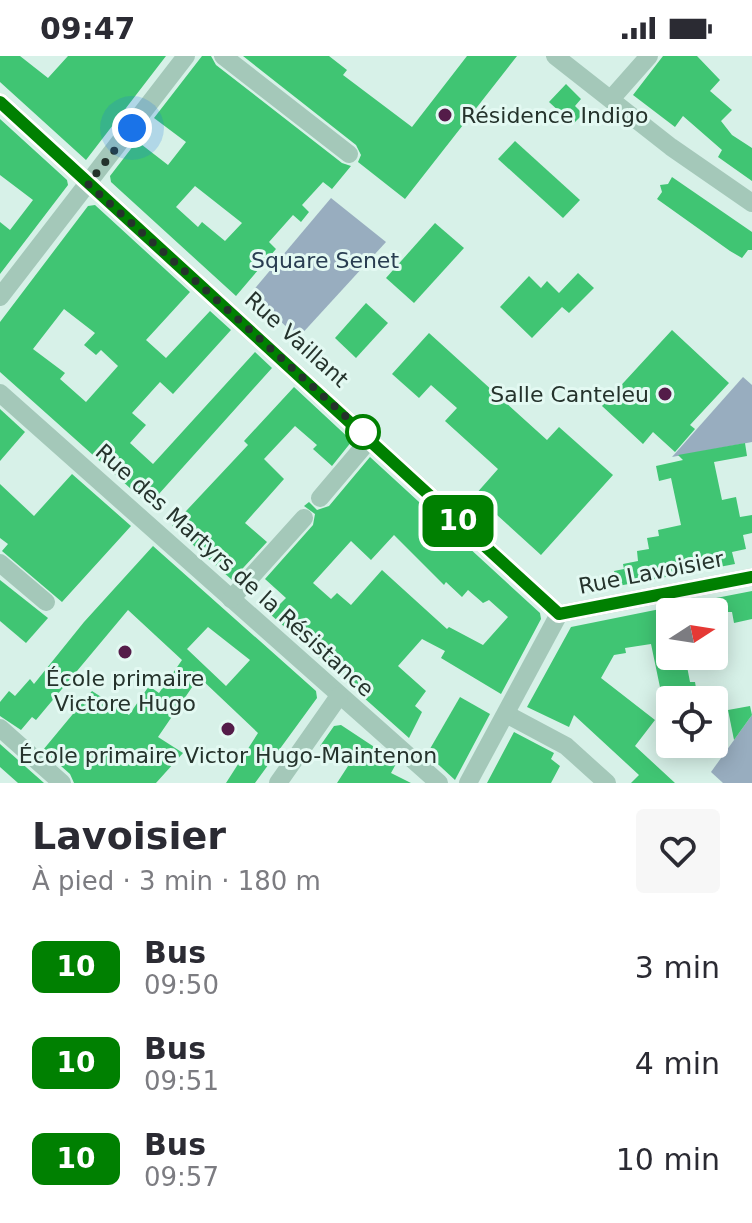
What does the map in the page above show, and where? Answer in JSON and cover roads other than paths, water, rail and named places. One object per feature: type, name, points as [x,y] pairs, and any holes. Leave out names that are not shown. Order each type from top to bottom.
[{"type":"street","points":[[0,297],[186,56]]},
{"type":"street","points":[[223,56],[349,154]]},
{"type":"street","points":[[555,56],[671,147],[752,203]]},
{"type":"street","points":[[611,99],[649,56]]},
{"type":"street","name":"Rue Vaillant","points":[[0,102],[559,614]]},
{"type":"street","name":"Rue des Martyrs de la Résistance","points":[[0,393],[439,783]]},
{"type":"street","points":[[320,498],[370,439]]},
{"type":"street","points":[[231,599],[304,518]]},
{"type":"street","points":[[0,563],[46,602]]},
{"type":"street","name":"Rue Lavoisier","points":[[559,614],[752,577]]},
{"type":"street","points":[[468,783],[559,614]]},
{"type":"street","points":[[278,783],[339,696]]},
{"type":"street","points":[[506,714],[566,746],[607,783]]},
{"type":"street","points":[[0,728],[62,783]]},
{"type":"place","name":"Résidence Indigo","points":[[445,115]]},
{"type":"place","name":"Salle Canteleu","points":[[665,394]]},
{"type":"place","name":"École primaire Victore Hugo","points":[[125,652]]},
{"type":"place","name":"École primaire Victor Hugo-Maintenon","points":[[228,729]]},
{"type":"park label","name":"Square Senet","points":[[325,260]]}]
